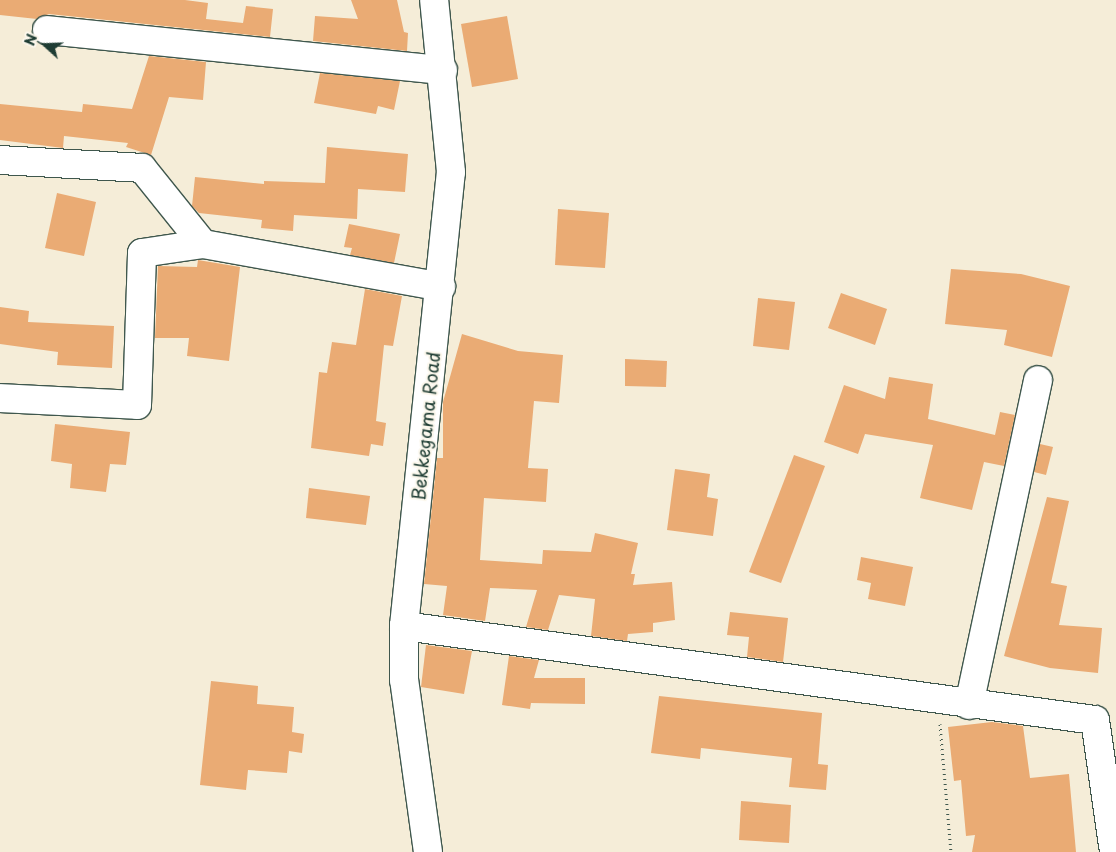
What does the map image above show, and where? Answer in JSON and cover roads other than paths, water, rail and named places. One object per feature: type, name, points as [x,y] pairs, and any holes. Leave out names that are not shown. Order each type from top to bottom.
[{"type":"street","name":"Bekkegama Road","points":[[428,852],[404,680],[404,626],[441,286],[451,172],[443,70],[434,0]]},
{"type":"street","points":[[47,30],[443,70]]},
{"type":"street","points":[[0,160],[142,168],[203,244]]},
{"type":"street","points":[[0,398],[137,405],[142,253],[203,244],[441,286]]},
{"type":"street","points":[[969,705],[1038,380]]},
{"type":"street","points":[[404,626],[938,701],[1096,720],[1114,852]]}]
